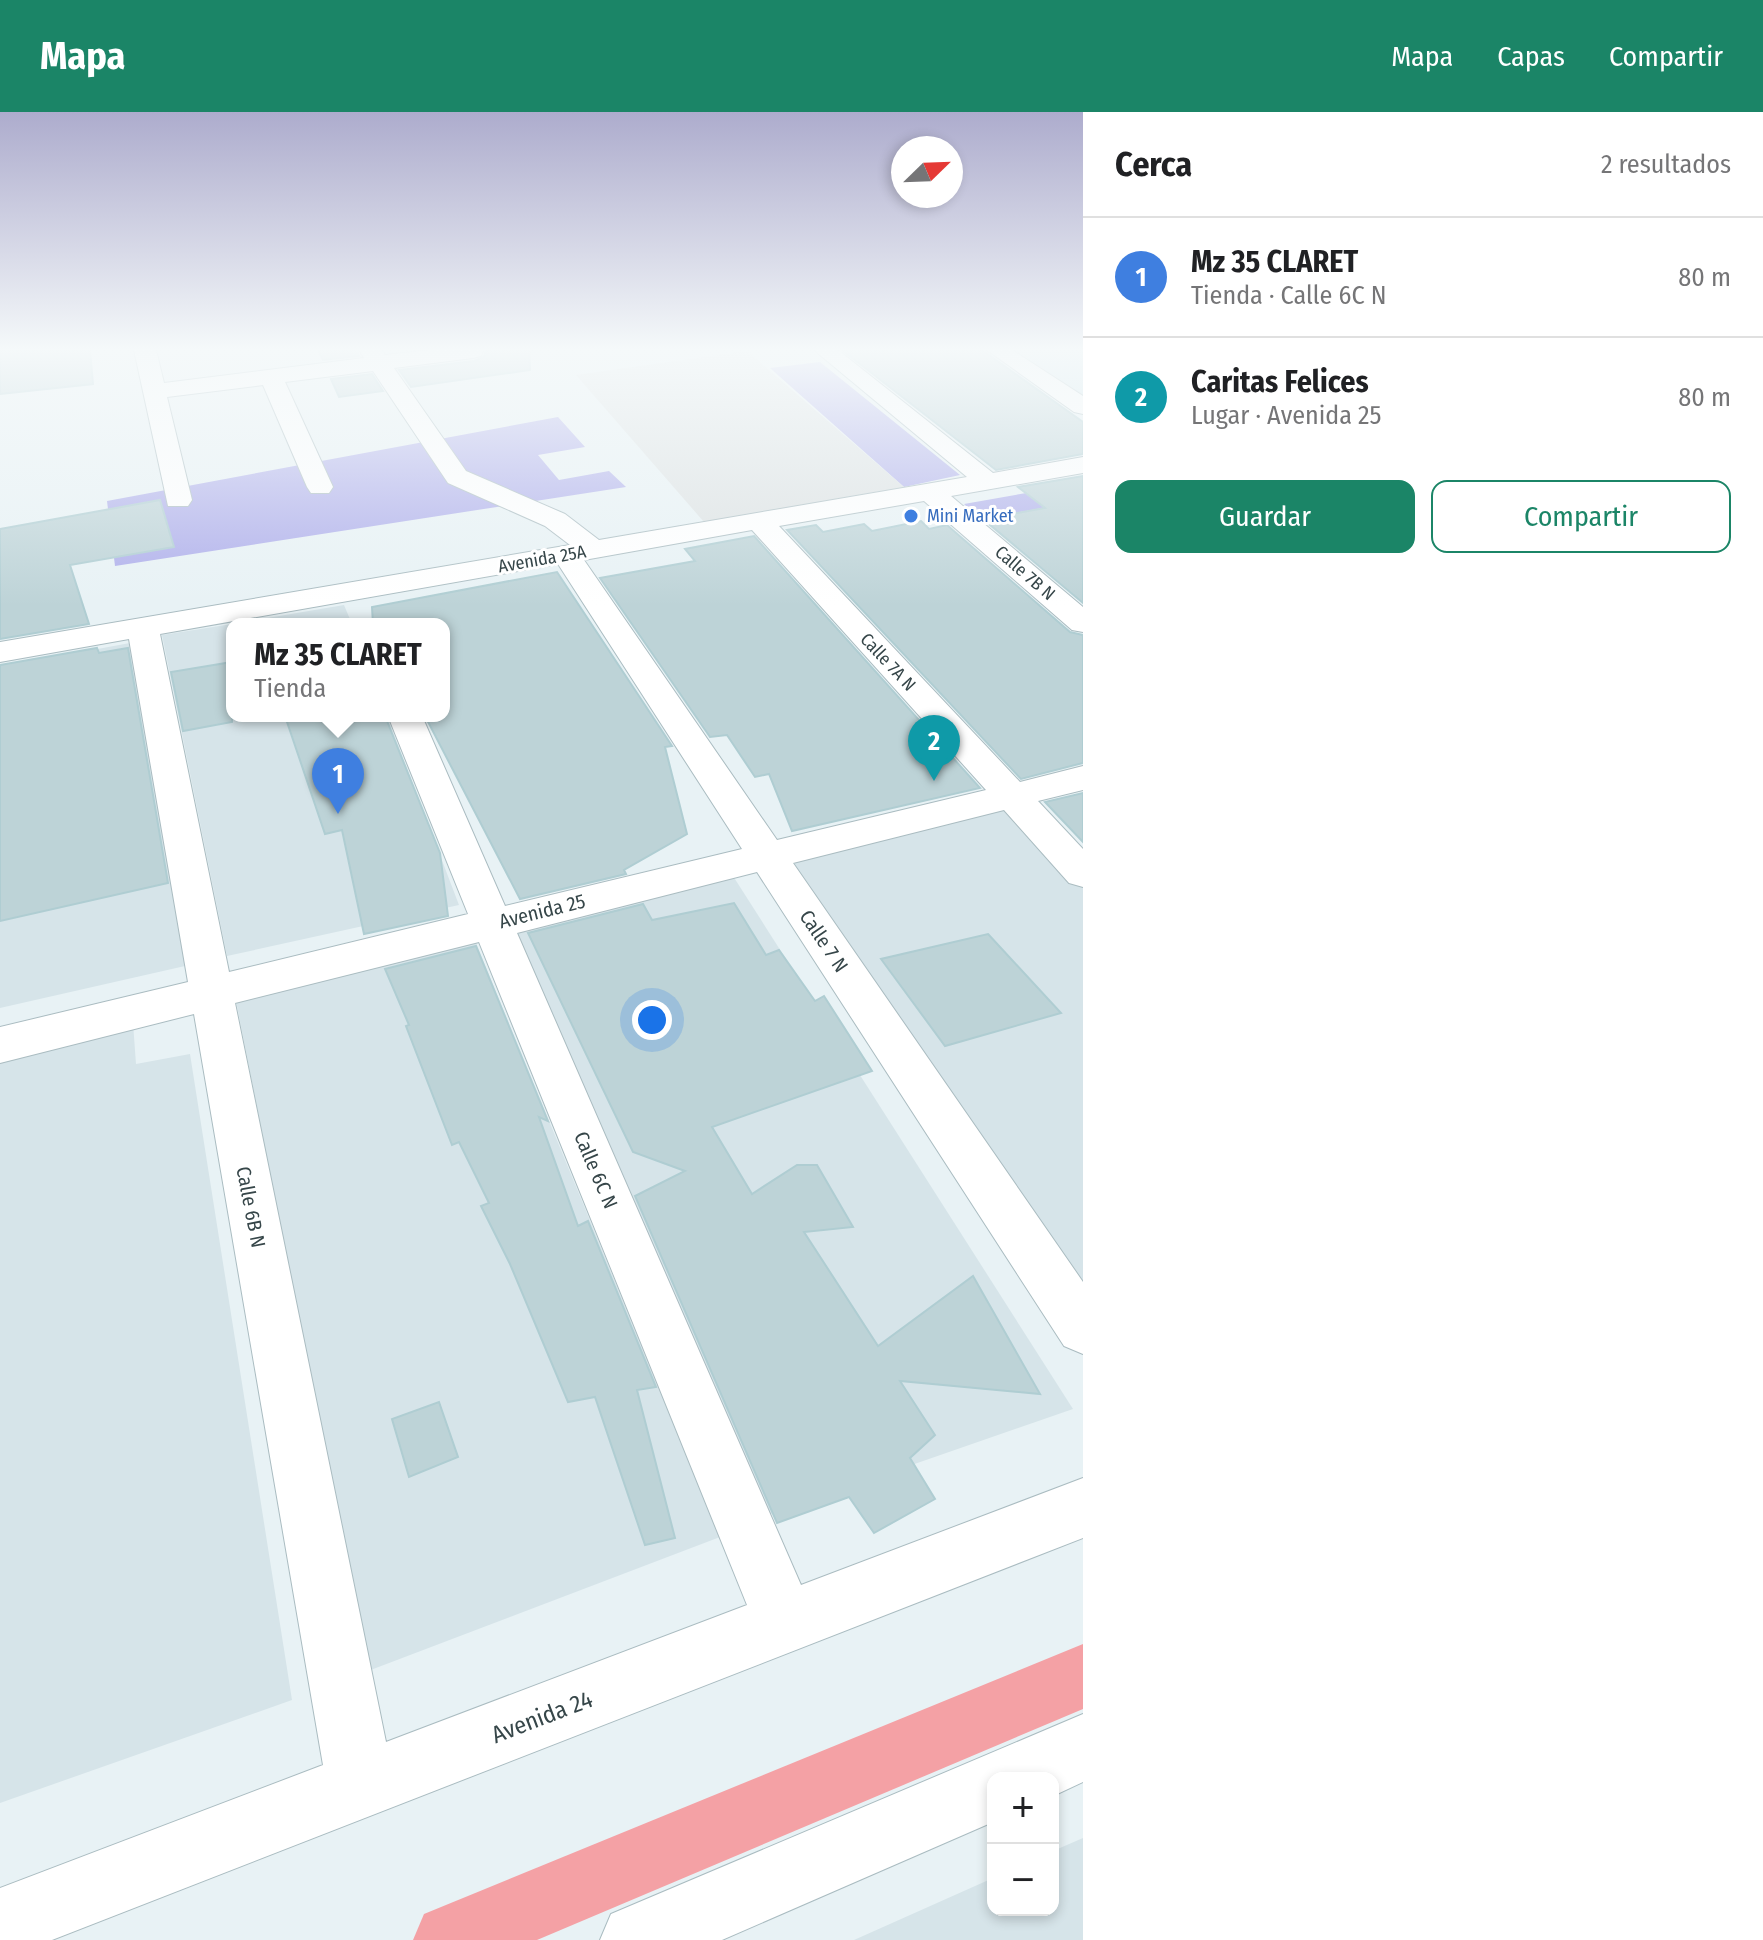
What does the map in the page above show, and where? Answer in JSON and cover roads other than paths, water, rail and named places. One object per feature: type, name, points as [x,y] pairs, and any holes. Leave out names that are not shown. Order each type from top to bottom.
[{"type":"street","points":[[166,435],[178,500]]},
{"type":"street","points":[[297,435],[320,487]]},
{"type":"street","name":"Calle 7 N","points":[[429,435],[457,477],[555,520],[580,552],[767,856],[1083,1328]]},
{"type":"street","points":[[931,435],[989,482]]},
{"type":"street","name":"Avenida 25A","points":[[0,652],[1082,467]]},
{"type":"street","name":"Calle 7B N","points":[[930,492],[1083,623]]},
{"type":"street","name":"Calle 7A N","points":[[759,521],[1083,873]]},
{"type":"street","points":[[353,592],[364,618]]},
{"type":"street","name":"Calle 6B N","points":[[143,628],[361,1786]]},
{"type":"street","name":"Calle 6C N","points":[[408,722],[786,1623]]},
{"type":"street","name":"Avenida 25","points":[[0,1045],[1083,778]]},
{"type":"street","name":"Avenida 24","points":[[0,1924],[1083,1508]]},
{"type":"street","points":[[1028,1772],[1083,1748]]},
{"type":"street","points":[[669,1934],[987,1790]]},
{"type":"waterway","points":[[450,1940],[1083,1676]]},
{"type":"place","name":"Mini Market","points":[[911,516]]},
{"type":"place","name":"Caritas Felices","points":[[934,781]]},
{"type":"place","name":"Mz 35 CLARET","points":[[338,814]]}]
